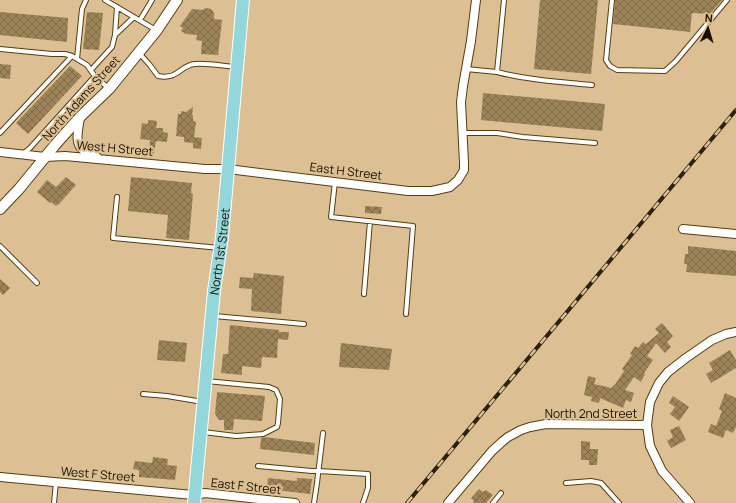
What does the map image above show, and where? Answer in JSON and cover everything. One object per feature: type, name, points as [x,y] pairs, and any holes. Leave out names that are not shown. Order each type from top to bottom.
[{"type":"main road","name":"North 1st Street","points":[[194,499],[211,316],[222,237],[243,0]]},
{"type":"street","name":"North Adams Street","points":[[0,210],[80,117],[109,88],[139,53],[157,30],[177,0]]},
{"type":"street","points":[[462,132],[461,102],[476,0]]},
{"type":"street","points":[[80,117],[78,143],[83,150],[101,159]]},
{"type":"street","name":"East H Street","points":[[228,169],[408,191],[432,191],[450,187],[458,180],[464,170],[462,132]]},
{"type":"street","name":"West H Street","points":[[0,152],[45,157],[65,156],[205,169],[228,169]]},
{"type":"street","points":[[683,229],[736,234]]},
{"type":"street","points":[[690,503],[662,471],[650,446],[647,425],[650,402],[659,383],[668,372],[712,340],[726,334],[736,332]]},
{"type":"street","name":"North 2nd Street","points":[[452,502],[497,446],[508,437],[530,426],[546,424],[647,425]]},
{"type":"street","name":"West F Street","points":[[0,477],[56,482],[194,499]]},
{"type":"street","name":"East F Street","points":[[194,499],[206,493],[295,503]]},
{"type":"lane","points":[[77,59],[82,9],[86,0]]},
{"type":"lane","points":[[105,0],[157,30]]},
{"type":"lane","points":[[140,20],[152,0]]},
{"type":"lane","points":[[497,72],[504,0]]},
{"type":"lane","points":[[612,0],[606,60],[610,66],[617,70],[665,71],[676,61],[727,0]]},
{"type":"lane","points":[[91,70],[112,47],[115,35],[117,7]]},
{"type":"lane","points":[[115,35],[134,17]]},
{"type":"lane","points":[[0,49],[65,54],[72,56],[87,64],[95,76],[109,88]]},
{"type":"lane","points":[[139,53],[158,76],[173,76],[194,64],[237,67]]},
{"type":"lane","points":[[0,134],[72,56]]},
{"type":"lane","points":[[465,69],[497,72],[545,81],[592,85]]},
{"type":"lane","points":[[23,154],[95,76]]},
{"type":"lane","points":[[462,132],[497,133],[523,137],[595,143]]},
{"type":"lane","points":[[335,182],[330,217],[413,226],[406,314]]},
{"type":"lane","points":[[117,197],[113,238],[220,248]]},
{"type":"lane","points":[[364,294],[370,221]]},
{"type":"lane","points":[[0,246],[37,283]]},
{"type":"lane","points":[[211,316],[304,324]]},
{"type":"lane","points":[[200,432],[236,436],[263,434],[277,427],[278,423],[280,399],[276,390],[269,387],[205,381]]},
{"type":"lane","points":[[143,394],[203,402]]},
{"type":"lane","points":[[314,503],[323,433]]},
{"type":"lane","points":[[258,466],[368,474],[368,488],[363,503]]},
{"type":"lane","points":[[566,483],[591,481],[601,483],[619,503]]},
{"type":"lane","points":[[54,503],[56,482]]},
{"type":"lane","points":[[493,503],[501,493]]},
{"type":"building","points":[[540,0],[598,0],[591,74],[534,69]]},
{"type":"building","points":[[615,0],[722,0],[710,14],[692,13],[690,32],[613,24]]},
{"type":"building","points":[[205,8],[211,9],[214,13],[214,19],[222,20],[218,55],[201,54],[202,41],[196,40],[197,35],[186,34],[181,31],[183,28],[180,26],[192,9],[203,10]]},
{"type":"building","points":[[0,12],[68,18],[67,42],[0,35]]},
{"type":"building","points":[[87,12],[103,13],[99,50],[83,49]]},
{"type":"building","points":[[0,64],[11,65],[10,79],[0,78]]},
{"type":"building","points":[[70,66],[82,76],[28,134],[16,123]]},
{"type":"building","points":[[483,93],[605,104],[602,131],[481,120]]},
{"type":"building","points":[[193,107],[193,121],[196,122],[194,137],[202,138],[201,149],[193,148],[193,143],[184,142],[184,137],[176,136],[178,114],[181,114],[181,111],[186,112]]},
{"type":"building","points":[[148,120],[157,121],[156,128],[163,128],[163,132],[168,133],[167,142],[156,141],[154,154],[149,154],[150,140],[140,139],[142,123],[148,124]]},
{"type":"building","points":[[66,177],[76,185],[58,205],[56,206],[51,202],[50,203],[37,192],[47,180],[56,187]]},
{"type":"building","points":[[131,177],[192,183],[191,193],[193,194],[189,240],[166,238],[168,215],[128,211]]},
{"type":"building","points":[[365,206],[382,207],[381,214],[365,213]]},
{"type":"building","points":[[688,246],[736,251],[736,276],[686,272],[687,264],[684,264],[685,254],[688,254]]},
{"type":"building","points":[[254,273],[284,276],[281,314],[251,311],[252,289],[239,288],[240,277],[253,278]]},
{"type":"building","points":[[0,279],[10,288],[3,295],[0,292]]},
{"type":"building","points":[[662,323],[673,336],[667,342],[671,347],[665,353],[656,343],[647,356],[653,360],[644,373],[645,374],[641,382],[634,377],[625,390],[634,393],[631,402],[626,400],[623,408],[600,398],[599,403],[591,401],[592,397],[584,395],[588,376],[596,378],[594,384],[612,388],[624,371],[622,369],[632,355],[630,354],[635,346],[638,348],[643,342],[646,344],[659,333],[655,329]]},
{"type":"building","points":[[230,325],[289,332],[288,340],[278,339],[277,358],[262,357],[261,368],[242,366],[242,375],[221,373],[223,354],[228,354]]},
{"type":"building","points":[[159,340],[187,343],[185,362],[157,360]]},
{"type":"building","points":[[341,343],[392,349],[389,370],[339,367]]},
{"type":"building","points":[[730,350],[736,360],[736,368],[711,383],[706,374],[713,370],[709,363]]},
{"type":"building","points":[[217,392],[265,396],[262,421],[234,419],[233,430],[224,430],[224,420],[219,420],[215,414]]},
{"type":"building","points":[[725,393],[736,398],[736,427],[733,433],[726,430],[723,438],[708,432],[711,424],[716,426],[722,411],[719,409]]},
{"type":"building","points":[[673,396],[689,407],[679,421],[670,414],[675,407],[669,403]]},
{"type":"building","points":[[679,426],[686,440],[671,448],[667,441],[673,437],[670,430]]},
{"type":"building","points":[[264,437],[315,443],[314,455],[260,449],[261,438]]},
{"type":"building","points":[[581,441],[590,442],[590,449],[598,449],[597,465],[589,465],[589,460],[581,460]]},
{"type":"building","points":[[153,457],[168,459],[167,465],[177,466],[175,480],[139,477],[139,470],[133,469],[135,461],[152,463]]},
{"type":"building","points":[[268,478],[297,481],[297,478],[312,479],[310,494],[267,489]]},
{"type":"building","points":[[479,489],[483,492],[486,490],[493,495],[486,503],[473,503],[474,501],[471,498]]},
{"type":"railway","points":[[407,503],[736,110]]}]
